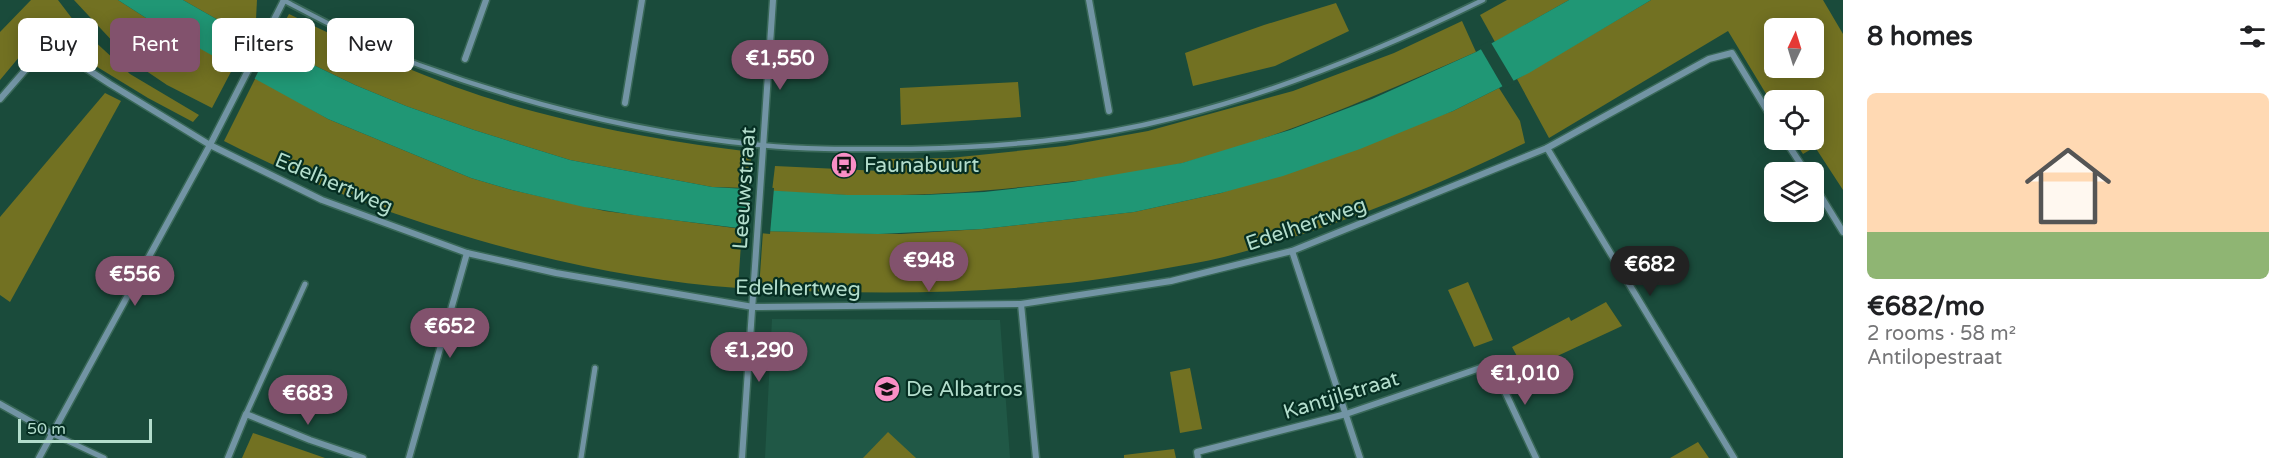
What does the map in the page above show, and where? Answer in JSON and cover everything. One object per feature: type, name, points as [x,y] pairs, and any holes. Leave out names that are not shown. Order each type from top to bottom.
[{"type":"street","points":[[39,458],[210,145],[283,0]]},
{"type":"street","points":[[465,58],[486,0]]},
{"type":"street","points":[[625,103],[642,0]]},
{"type":"street","name":"Leeuwstraat","points":[[742,458],[773,0]]},
{"type":"street","points":[[1089,0],[1109,111]]},
{"type":"street","name":"Edelhertweg","points":[[0,99],[39,53],[61,51],[210,145],[322,200],[467,254],[585,279],[753,307],[1021,304],[1171,281],[1292,251],[1547,148],[1709,59],[1732,53],[1764,106]]},
{"type":"street","points":[[1547,148],[1734,458]]},
{"type":"street","points":[[1824,201],[1843,232]]},
{"type":"street","points":[[1292,251],[1360,458]]},
{"type":"street","points":[[409,458],[467,254]]},
{"type":"street","points":[[228,458],[305,284]]},
{"type":"street","points":[[1021,304],[1035,458]]},
{"type":"street","name":"Kantjilstraat","points":[[1198,455],[1346,414],[1492,364],[1536,458]]},
{"type":"street","points":[[581,458],[595,368]]},
{"type":"street","points":[[0,404],[53,434],[104,458]]},
{"type":"street","points":[[246,414],[310,440],[363,458]]},
{"type":"lane","points":[[283,0],[352,36],[417,64],[517,98],[654,130],[764,145],[859,150],[1003,146],[1098,133],[1160,121],[1272,89],[1345,63],[1483,0]]},
{"type":"shaded area","points":[[31,0],[58,0],[72,18],[18,18],[18,58],[0,80],[0,32]]},
{"type":"shaded area","points":[[74,0],[118,0],[146,18],[110,18],[110,39],[98,26],[98,18],[91,18]]},
{"type":"shaded area","points":[[118,0],[183,0],[215,18],[212,18],[212,55],[200,49],[200,18],[146,18]]},
{"type":"shaded area","points":[[183,0],[257,0],[256,18],[215,18]]},
{"type":"shaded area","points":[[1507,0],[1569,0],[1495,42],[1480,15]]},
{"type":"shaded area","points":[[1569,0],[1651,0],[1529,73],[1453,111],[1360,149],[1283,176],[1221,193],[1134,212],[982,229],[878,234],[763,231],[584,207],[471,178],[328,119],[242,72],[315,72],[315,66],[406,106],[570,160],[712,187],[848,195],[984,192],[1072,182],[1182,163],[1290,130],[1372,99],[1476,52]]},
{"type":"shaded area","points":[[1651,0],[1823,0],[1843,34],[1843,190],[1817,150],[1824,150],[1824,90],[1764,90],[1728,31],[1549,138],[1517,79]]},
{"type":"shaded area","points":[[1336,3],[1349,31],[1275,66],[1193,86],[1185,53]]},
{"type":"shaded area","points":[[1462,21],[1476,52],[1295,127],[1183,163],[1116,176],[980,191],[911,195],[841,195],[772,191],[775,166],[881,171],[881,159],[950,158],[1065,146],[1148,131],[1293,91],[1394,53]]},
{"type":"shaded area","points":[[315,27],[327,32],[327,72],[315,66]]},
{"type":"shaded area","points":[[98,44],[110,56],[110,72],[128,72],[199,115],[193,122],[98,67]]},
{"type":"shaded area","points":[[200,48],[212,54],[212,72],[231,72],[212,108],[167,85],[148,72],[200,72]]},
{"type":"shaded area","points":[[414,71],[472,93],[563,119],[616,131],[752,152],[747,176],[749,188],[712,187],[570,160],[474,130],[355,85],[328,72]]},
{"type":"shaded area","points":[[256,77],[328,119],[471,178],[512,190],[605,211],[742,229],[738,288],[608,271],[541,257],[408,218],[344,195],[283,169],[224,141]]},
{"type":"shaded area","points":[[1018,82],[1021,117],[901,125],[900,88]]},
{"type":"shaded area","points":[[1499,88],[1520,121],[1525,143],[1415,193],[1340,221],[1224,257],[1112,277],[1011,288],[911,292],[759,289],[763,231],[901,234],[982,229],[1134,212],[1221,193],[1453,111]]},
{"type":"shaded area","points":[[105,93],[121,101],[10,302],[0,295],[0,217]]},
{"type":"shaded area","points":[[1468,282],[1493,340],[1474,347],[1448,290]]},
{"type":"shaded area","points":[[1606,302],[1622,326],[1525,371],[1512,347],[1569,317],[1571,321]]},
{"type":"shaded area","name":"De Albatros","points":[[772,319],[1000,320],[1010,458],[765,458]]},
{"type":"shaded area","points":[[1190,368],[1202,429],[1180,433],[1170,372]]},
{"type":"shaded area","points":[[888,432],[916,458],[863,458]]},
{"type":"shaded area","points":[[253,433],[325,458],[242,458]]},
{"type":"shaded area","points":[[1698,442],[1709,458],[1670,458]]},
{"type":"shaded area","points":[[1174,449],[1176,458],[1124,458],[1124,455]]},
{"type":"pier","points":[[1490,41],[1515,83],[1504,89],[1479,46]]},
{"type":"pier","points":[[239,72],[258,72],[254,80]]},
{"type":"pier","points":[[751,186],[774,188],[770,234],[748,232]]},
{"type":"place","name":"Faunabuurt","points":[[844,165]]},
{"type":"place","name":"De Albatros","points":[[887,389]]}]
